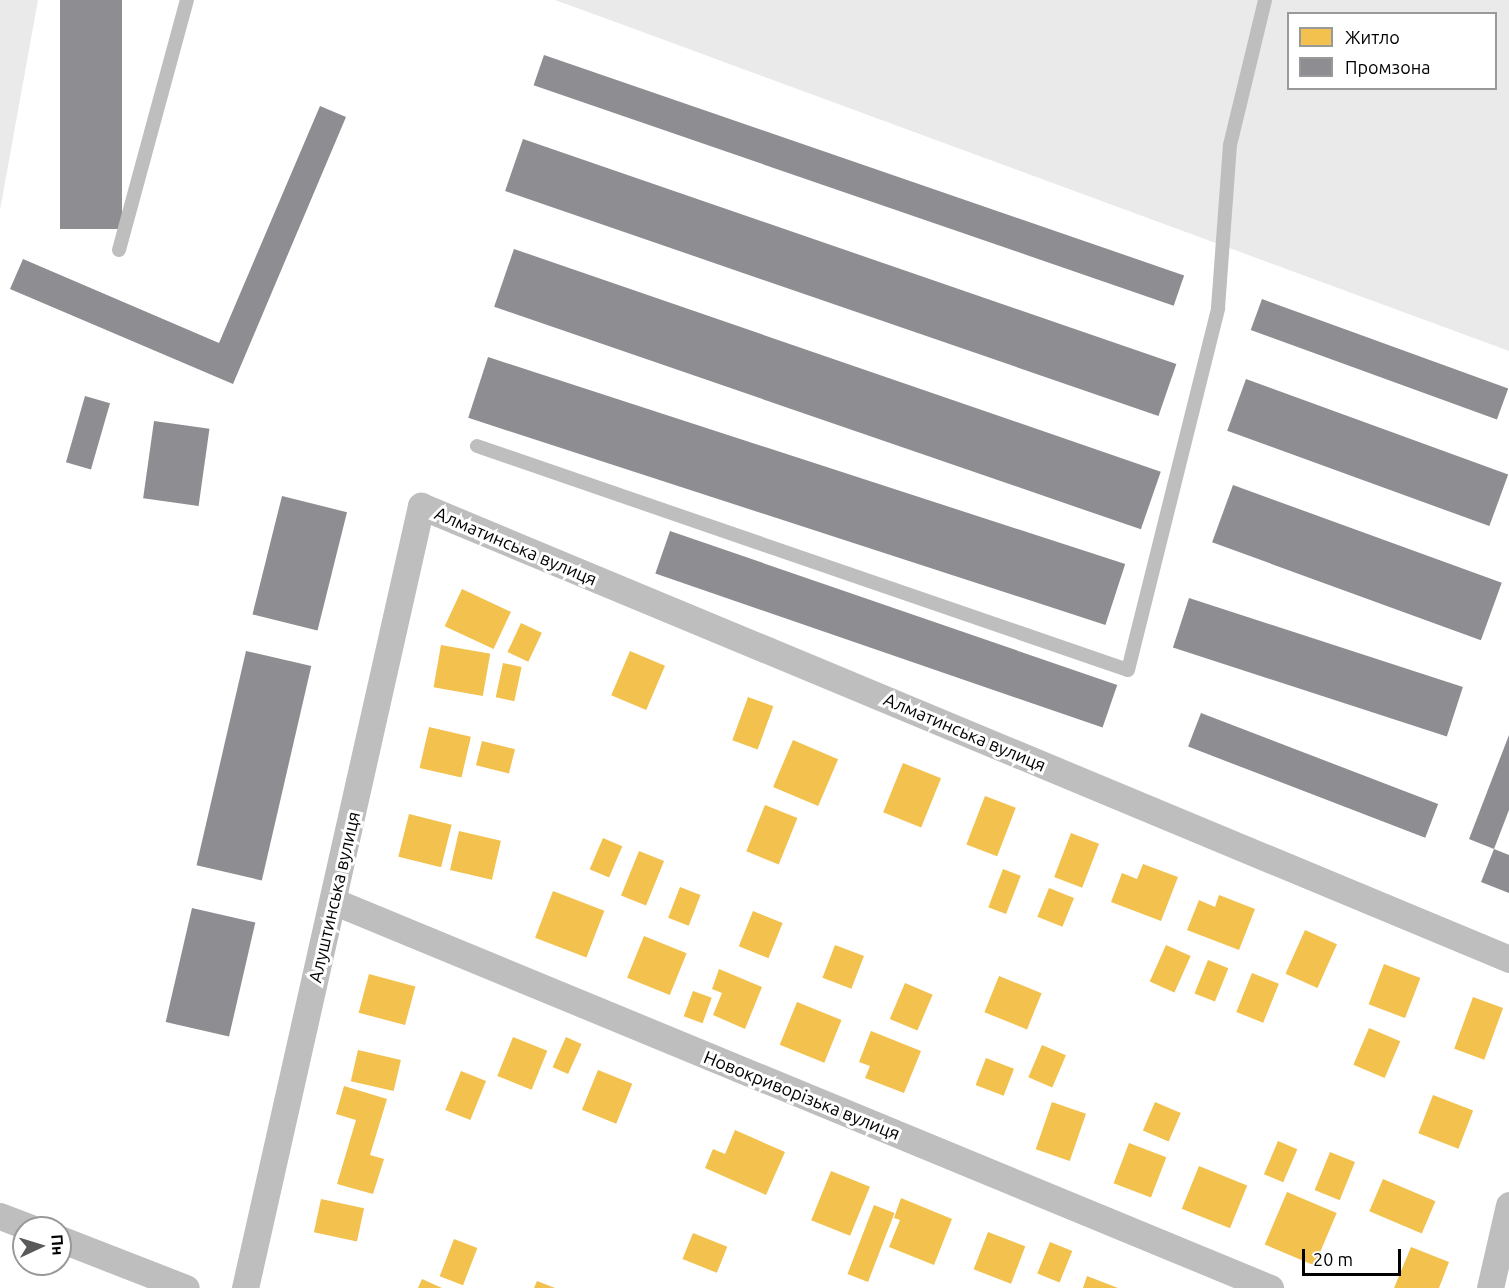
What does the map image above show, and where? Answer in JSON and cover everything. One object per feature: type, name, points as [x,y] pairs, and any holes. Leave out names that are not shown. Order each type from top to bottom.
[{"type":"street","name":"Алуштинська вулиця","points":[[245,1288],[421,506]]},
{"type":"street","name":"Алматинська вулиця","points":[[421,506],[1509,959]]},
{"type":"street","name":"Новокриворізька вулиця","points":[[333,901],[1270,1288]]},
{"type":"street","points":[[1490,1288],[1509,1205]]},
{"type":"street","points":[[72,1244],[186,1288]]},
{"type":"lane","points":[[119,250],[187,0]]},
{"type":"lane","points":[[477,446],[1128,670],[1218,308],[1230,146],[1265,0]]},
{"type":"shaded area","points":[[0,0],[38,0],[0,210]]},
{"type":"shaded area","points":[[555,0],[1509,0],[1509,351]]},
{"type":"building: Житло","points":[[462,589],[511,612],[494,649],[445,626]]},
{"type":"building: Житло","points":[[521,623],[542,633],[528,662],[507,652]]},
{"type":"building: Житло","points":[[441,645],[490,654],[483,696],[434,687]]},
{"type":"building: Житло","points":[[630,651],[665,666],[646,710],[611,695]]},
{"type":"building: Житло","points":[[503,663],[522,667],[514,701],[496,697]]},
{"type":"building: Житло","points":[[748,697],[773,706],[758,749],[732,740]]},
{"type":"building: Житло","points":[[429,727],[471,737],[461,778],[420,768]]},
{"type":"building: Житло","points":[[793,740],[838,759],[818,806],[773,787]]},
{"type":"building: Житло","points":[[482,741],[515,749],[509,773],[476,765]]},
{"type":"building: Житло","points":[[903,763],[941,778],[921,827],[883,812]]},
{"type":"building: Житло","points":[[985,796],[1016,808],[997,856],[966,845]]},
{"type":"building: Житло","points":[[765,805],[797,818],[779,864],[746,851]]},
{"type":"building: Житло","points":[[409,814],[452,825],[441,867],[398,857]]},
{"type":"building: Житло","points":[[459,831],[501,841],[492,880],[450,870]]},
{"type":"building: Житло","points":[[1071,833],[1099,844],[1082,888],[1054,877]]},
{"type":"building: Житло","points":[[603,838],[622,846],[609,878],[590,869]]},
{"type":"building: Житло","points":[[639,851],[664,861],[646,906],[621,896]]},
{"type":"building: Житло","points":[[1143,864],[1178,877],[1161,921],[1111,902],[1122,873],[1137,879]]},
{"type":"building: Житло","points":[[1003,869],[1021,876],[1006,914],[988,907]]},
{"type":"building: Житло","points":[[680,887],[701,895],[689,926],[668,918]]},
{"type":"building: Житло","points":[[1049,888],[1074,898],[1062,927],[1037,917]]},
{"type":"building: Житло","points":[[553,891],[604,911],[586,957],[535,938]]},
{"type":"building: Житло","points":[[1219,895],[1255,909],[1239,950],[1187,930],[1199,900],[1215,907]]},
{"type":"building: Житло","points":[[753,911],[783,923],[768,958],[739,946]]},
{"type":"building: Житло","points":[[1305,930],[1337,944],[1317,988],[1285,974]]},
{"type":"building: Житло","points":[[644,936],[687,953],[670,995],[627,978]]},
{"type":"building: Житло","points":[[835,945],[864,956],[851,989],[822,978]]},
{"type":"building: Житло","points":[[1166,945],[1191,956],[1174,993],[1150,982]]},
{"type":"building: Житло","points":[[1208,960],[1228,968],[1215,1002],[1195,993]]},
{"type":"building: Житло","points":[[1384,964],[1420,978],[1405,1018],[1369,1004]]},
{"type":"building: Житло","points":[[719,969],[762,987],[745,1029],[713,1015],[722,993],[712,989]]},
{"type":"building: Житло","points":[[1252,973],[1279,984],[1263,1023],[1236,1012]]},
{"type":"building: Житло","points":[[369,974],[415,986],[405,1025],[359,1013]]},
{"type":"building: Житло","points":[[999,976],[1042,993],[1027,1029],[984,1012]]},
{"type":"building: Житло","points":[[905,983],[933,995],[917,1031],[890,1019]]},
{"type":"building: Житло","points":[[693,991],[712,998],[703,1023],[684,1016]]},
{"type":"building: Житло","points":[[1473,997],[1503,1008],[1484,1060],[1454,1049]]},
{"type":"building: Житло","points":[[797,1002],[842,1020],[824,1063],[780,1045]]},
{"type":"building: Житло","points":[[1369,1028],[1400,1041],[1385,1078],[1353,1065]]},
{"type":"building: Житло","points":[[871,1031],[921,1051],[904,1093],[865,1078],[870,1066],[859,1062]]},
{"type":"building: Житло","points":[[513,1037],[547,1051],[532,1090],[497,1076]]},
{"type":"building: Житло","points":[[566,1037],[582,1044],[568,1074],[553,1067]]},
{"type":"building: Житло","points":[[1042,1045],[1066,1055],[1052,1087],[1028,1077]]},
{"type":"building: Житло","points":[[358,1050],[401,1060],[394,1091],[351,1081]]},
{"type":"building: Житло","points":[[986,1058],[1014,1069],[1004,1096],[976,1085]]},
{"type":"building: Житло","points":[[598,1070],[632,1084],[616,1124],[582,1110]]},
{"type":"building: Житло","points":[[461,1071],[486,1081],[470,1120],[445,1110]]},
{"type":"building: Житло","points":[[344,1086],[387,1099],[370,1155],[384,1159],[373,1194],[337,1184],[356,1120],[336,1114]]},
{"type":"building: Житло","points":[[1433,1095],[1473,1110],[1458,1149],[1418,1133]]},
{"type":"building: Житло","points":[[1052,1102],[1086,1114],[1070,1161],[1036,1149]]},
{"type":"building: Житло","points":[[1155,1102],[1181,1113],[1169,1141],[1143,1131]]},
{"type":"building: Житло","points":[[735,1130],[785,1152],[766,1195],[705,1168],[713,1149],[725,1154]]},
{"type":"building: Житло","points":[[1278,1141],[1297,1149],[1283,1182],[1264,1174]]},
{"type":"building: Житло","points":[[1129,1143],[1166,1157],[1151,1197],[1114,1183]]},
{"type":"building: Житло","points":[[1330,1152],[1355,1162],[1340,1200],[1315,1190]]},
{"type":"building: Житло","points":[[1199,1166],[1247,1185],[1230,1228],[1182,1209]]},
{"type":"building: Житло","points":[[831,1171],[870,1187],[850,1236],[811,1220]]},
{"type":"building: Житло","points":[[1383,1179],[1435,1201],[1422,1233],[1369,1211]]},
{"type":"building: Житло","points":[[1287,1192],[1337,1213],[1314,1266],[1265,1244]]},
{"type":"building: Житло","points":[[901,1198],[952,1219],[934,1265],[889,1247],[900,1220],[894,1218]]},
{"type":"building: Житло","points":[[321,1199],[364,1208],[357,1241],[314,1232]]},
{"type":"building: Житло","points":[[874,1205],[895,1213],[868,1282],[847,1274]]},
{"type":"building: Житло","points":[[988,1232],[1025,1246],[1011,1284],[974,1269]]},
{"type":"building: Житло","points":[[693,1233],[727,1247],[717,1273],[683,1259]]},
{"type":"building: Житло","points":[[454,1239],[477,1248],[463,1285],[440,1276]]},
{"type":"building: Житло","points":[[1050,1242],[1072,1251],[1060,1283],[1037,1274]]},
{"type":"building: Житло","points":[[1411,1247],[1449,1262],[1439,1288],[1394,1288]]},
{"type":"building: Житло","points":[[1087,1276],[1118,1288],[1083,1288]]},
{"type":"building: Житло","points":[[422,1279],[442,1288],[418,1288]]},
{"type":"building: Житло","points":[[537,1281],[555,1288],[534,1288]]},
{"type":"building: Промзона","points":[[60,0],[122,0],[122,229],[60,229]]},
{"type":"building: Промзона","points":[[544,55],[1184,275],[1174,306],[534,85]]},
{"type":"building: Промзона","points":[[320,106],[346,117],[233,384],[10,289],[23,259],[219,343]]},
{"type":"building: Промзона","points":[[523,139],[1176,364],[1158,416],[505,191]]},
{"type":"building: Промзона","points":[[514,249],[1161,472],[1141,529],[494,307]]},
{"type":"building: Промзона","points":[[1262,299],[1508,389],[1497,420],[1251,330]]},
{"type":"building: Промзона","points":[[488,357],[1125,564],[1105,625],[468,418]]},
{"type":"building: Промзона","points":[[1246,379],[1508,474],[1489,526],[1227,431]]},
{"type":"building: Промзона","points":[[85,396],[110,403],[91,469],[66,462]]},
{"type":"building: Промзона","points":[[154,421],[209,429],[199,506],[143,498]]},
{"type":"building: Промзона","points":[[1233,485],[1502,583],[1481,640],[1212,542]]},
{"type":"building: Промзона","points":[[282,496],[347,512],[317,631],[252,614]]},
{"type":"building: Промзона","points":[[670,531],[1117,685],[1103,728],[655,574]]},
{"type":"building: Промзона","points":[[1189,598],[1463,687],[1447,736],[1173,647]]},
{"type":"building: Промзона","points":[[246,651],[311,666],[262,880],[197,865]]},
{"type":"building: Промзона","points":[[1201,713],[1438,804],[1425,838],[1188,747]]},
{"type":"building: Промзона","points":[[1509,735],[1509,810],[1494,849],[1469,839]]},
{"type":"building: Промзона","points":[[1494,849],[1509,855],[1509,893],[1481,882]]},
{"type":"building: Промзона","points":[[192,908],[255,923],[229,1037],[166,1022]]}]
